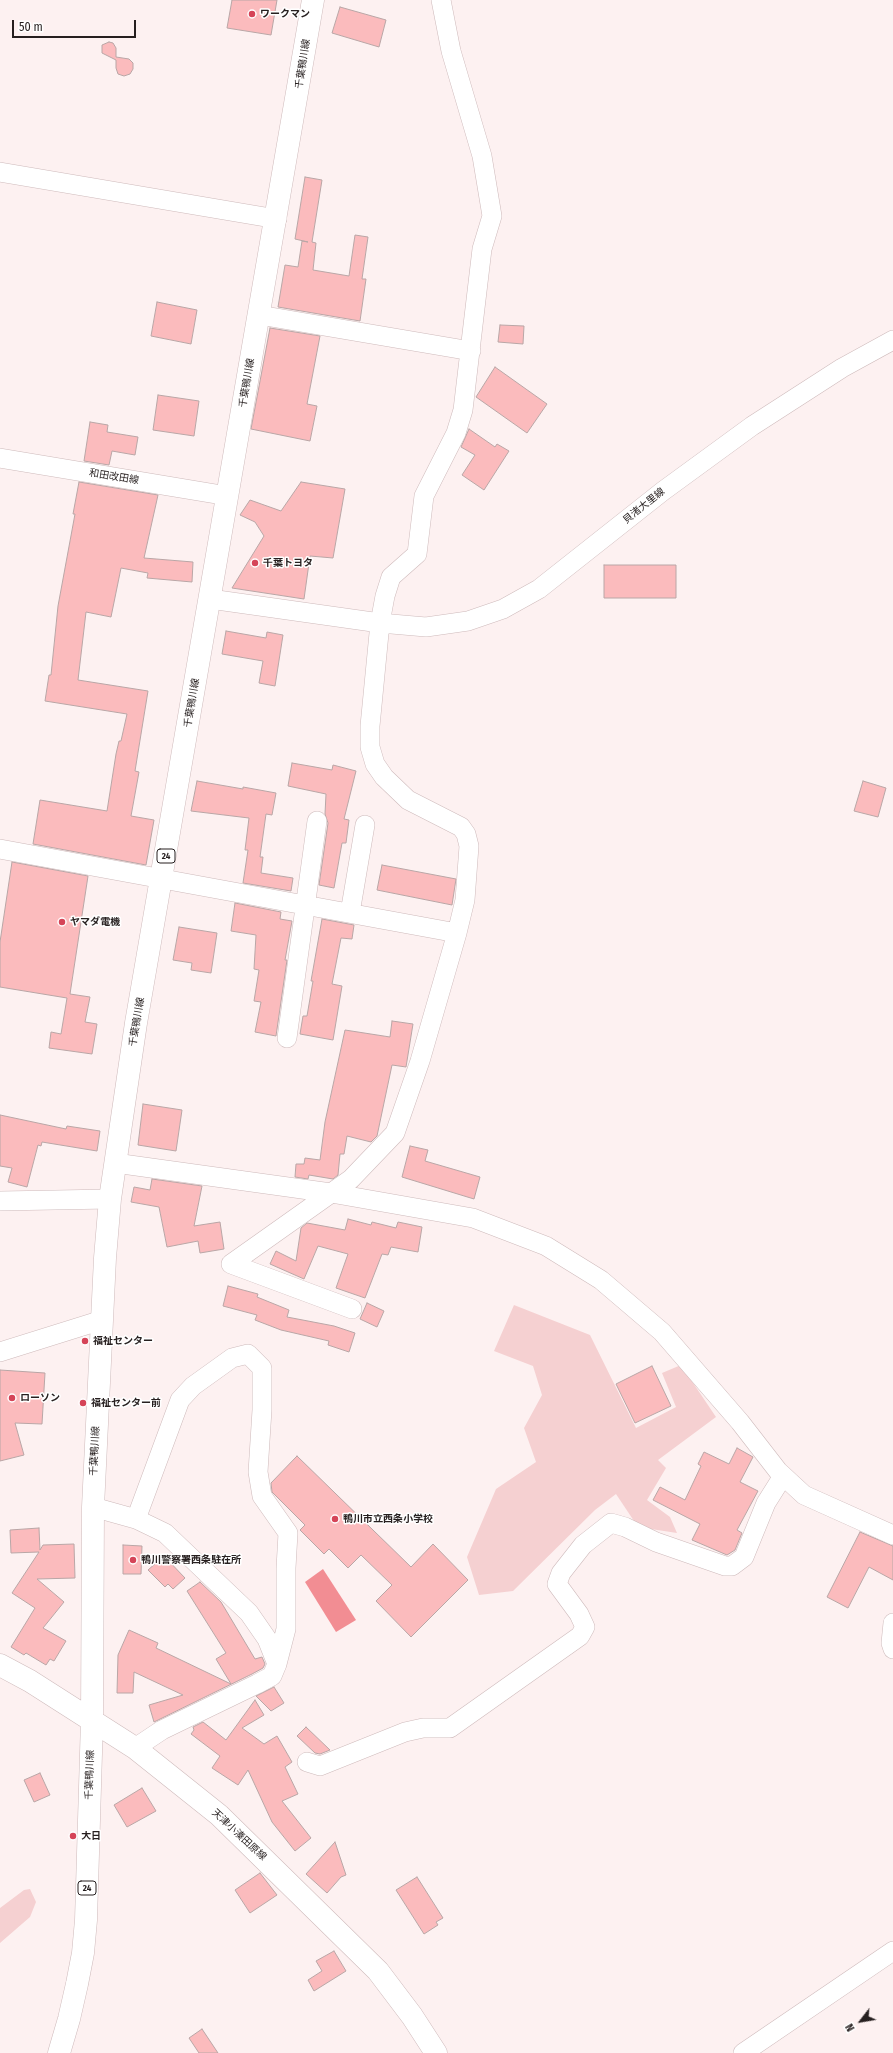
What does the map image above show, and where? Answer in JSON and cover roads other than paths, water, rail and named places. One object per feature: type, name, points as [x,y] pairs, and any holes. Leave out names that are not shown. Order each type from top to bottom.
[{"type":"main road","name":"千葉鴨川線","points":[[58,2053],[69,2019],[83,1946],[88,1869],[92,1720],[92,1507],[105,1258],[110,1199],[136,1023],[277,219],[313,0]]},
{"type":"main road","name":"天津小湊田原線","points":[[0,1665],[92,1720],[135,1748],[219,1815],[378,1971],[412,2016],[436,2053]]},
{"type":"street","points":[[352,1309],[231,1264],[350,1179],[395,1133],[420,1061],[458,933],[465,900],[470,846],[466,834],[460,827],[408,800],[384,777],[375,764],[370,747],[380,623],[385,596],[391,577],[417,554],[424,496],[456,433],[463,410],[482,249],[492,216],[482,156],[450,51],[441,0]]},
{"type":"street","points":[[0,172],[277,219]]},
{"type":"street","points":[[259,315],[471,352]]},
{"type":"street","name":"貝渚大里線","points":[[210,599],[380,623],[426,627],[468,621],[509,606],[539,589],[663,491],[752,426],[842,368],[893,340]]},
{"type":"street","name":"和田改田線","points":[[0,458],[228,496]]},
{"type":"street","points":[[287,1038],[317,821]]},
{"type":"street","points":[[350,913],[365,825]]},
{"type":"street","points":[[0,849],[162,880],[458,933]]},
{"type":"street","points":[[115,1163],[331,1193],[473,1218],[546,1246],[601,1280],[662,1332],[740,1422],[783,1476],[804,1495],[893,1535]]},
{"type":"street","points":[[0,1201],[110,1199]]},
{"type":"street","points":[[0,1352],[102,1320]]},
{"type":"street","points":[[135,1748],[162,1730],[272,1676],[277,1664],[286,1629],[286,1568],[288,1533],[262,1496],[258,1472],[262,1410],[262,1368],[248,1354],[232,1358],[193,1386],[180,1400],[136,1519]]},
{"type":"street","points":[[307,1762],[320,1766],[405,1732],[423,1728],[450,1728],[580,1636],[585,1627],[579,1614],[558,1584],[561,1573],[583,1545],[611,1524],[625,1527],[656,1542],[725,1566],[732,1566],[744,1557],[766,1503],[783,1476]]},
{"type":"street","points":[[92,1507],[136,1519],[165,1533],[250,1613],[267,1639],[277,1664]]},
{"type":"street","points":[[893,1623],[891,1643],[893,1649]]},
{"type":"street","points":[[742,2053],[893,1952]]},
{"type":"place","name":"ワークマン","points":[[252,14]]},
{"type":"place","name":"千葉トヨタ","points":[[255,563]]},
{"type":"place","name":"ヤマダ電機","points":[[62,922]]},
{"type":"place","name":"福祉センター","points":[[85,1341]]},
{"type":"place","name":"ローソン","points":[[12,1398]]},
{"type":"place","name":"福祉センター前","points":[[83,1403]]},
{"type":"place","name":"鴨川市立西条小学校","points":[[335,1519]]},
{"type":"place","name":"鴨川警察署西条駐在所","points":[[133,1560]]},
{"type":"place","name":"大日","points":[[73,1836]]}]
